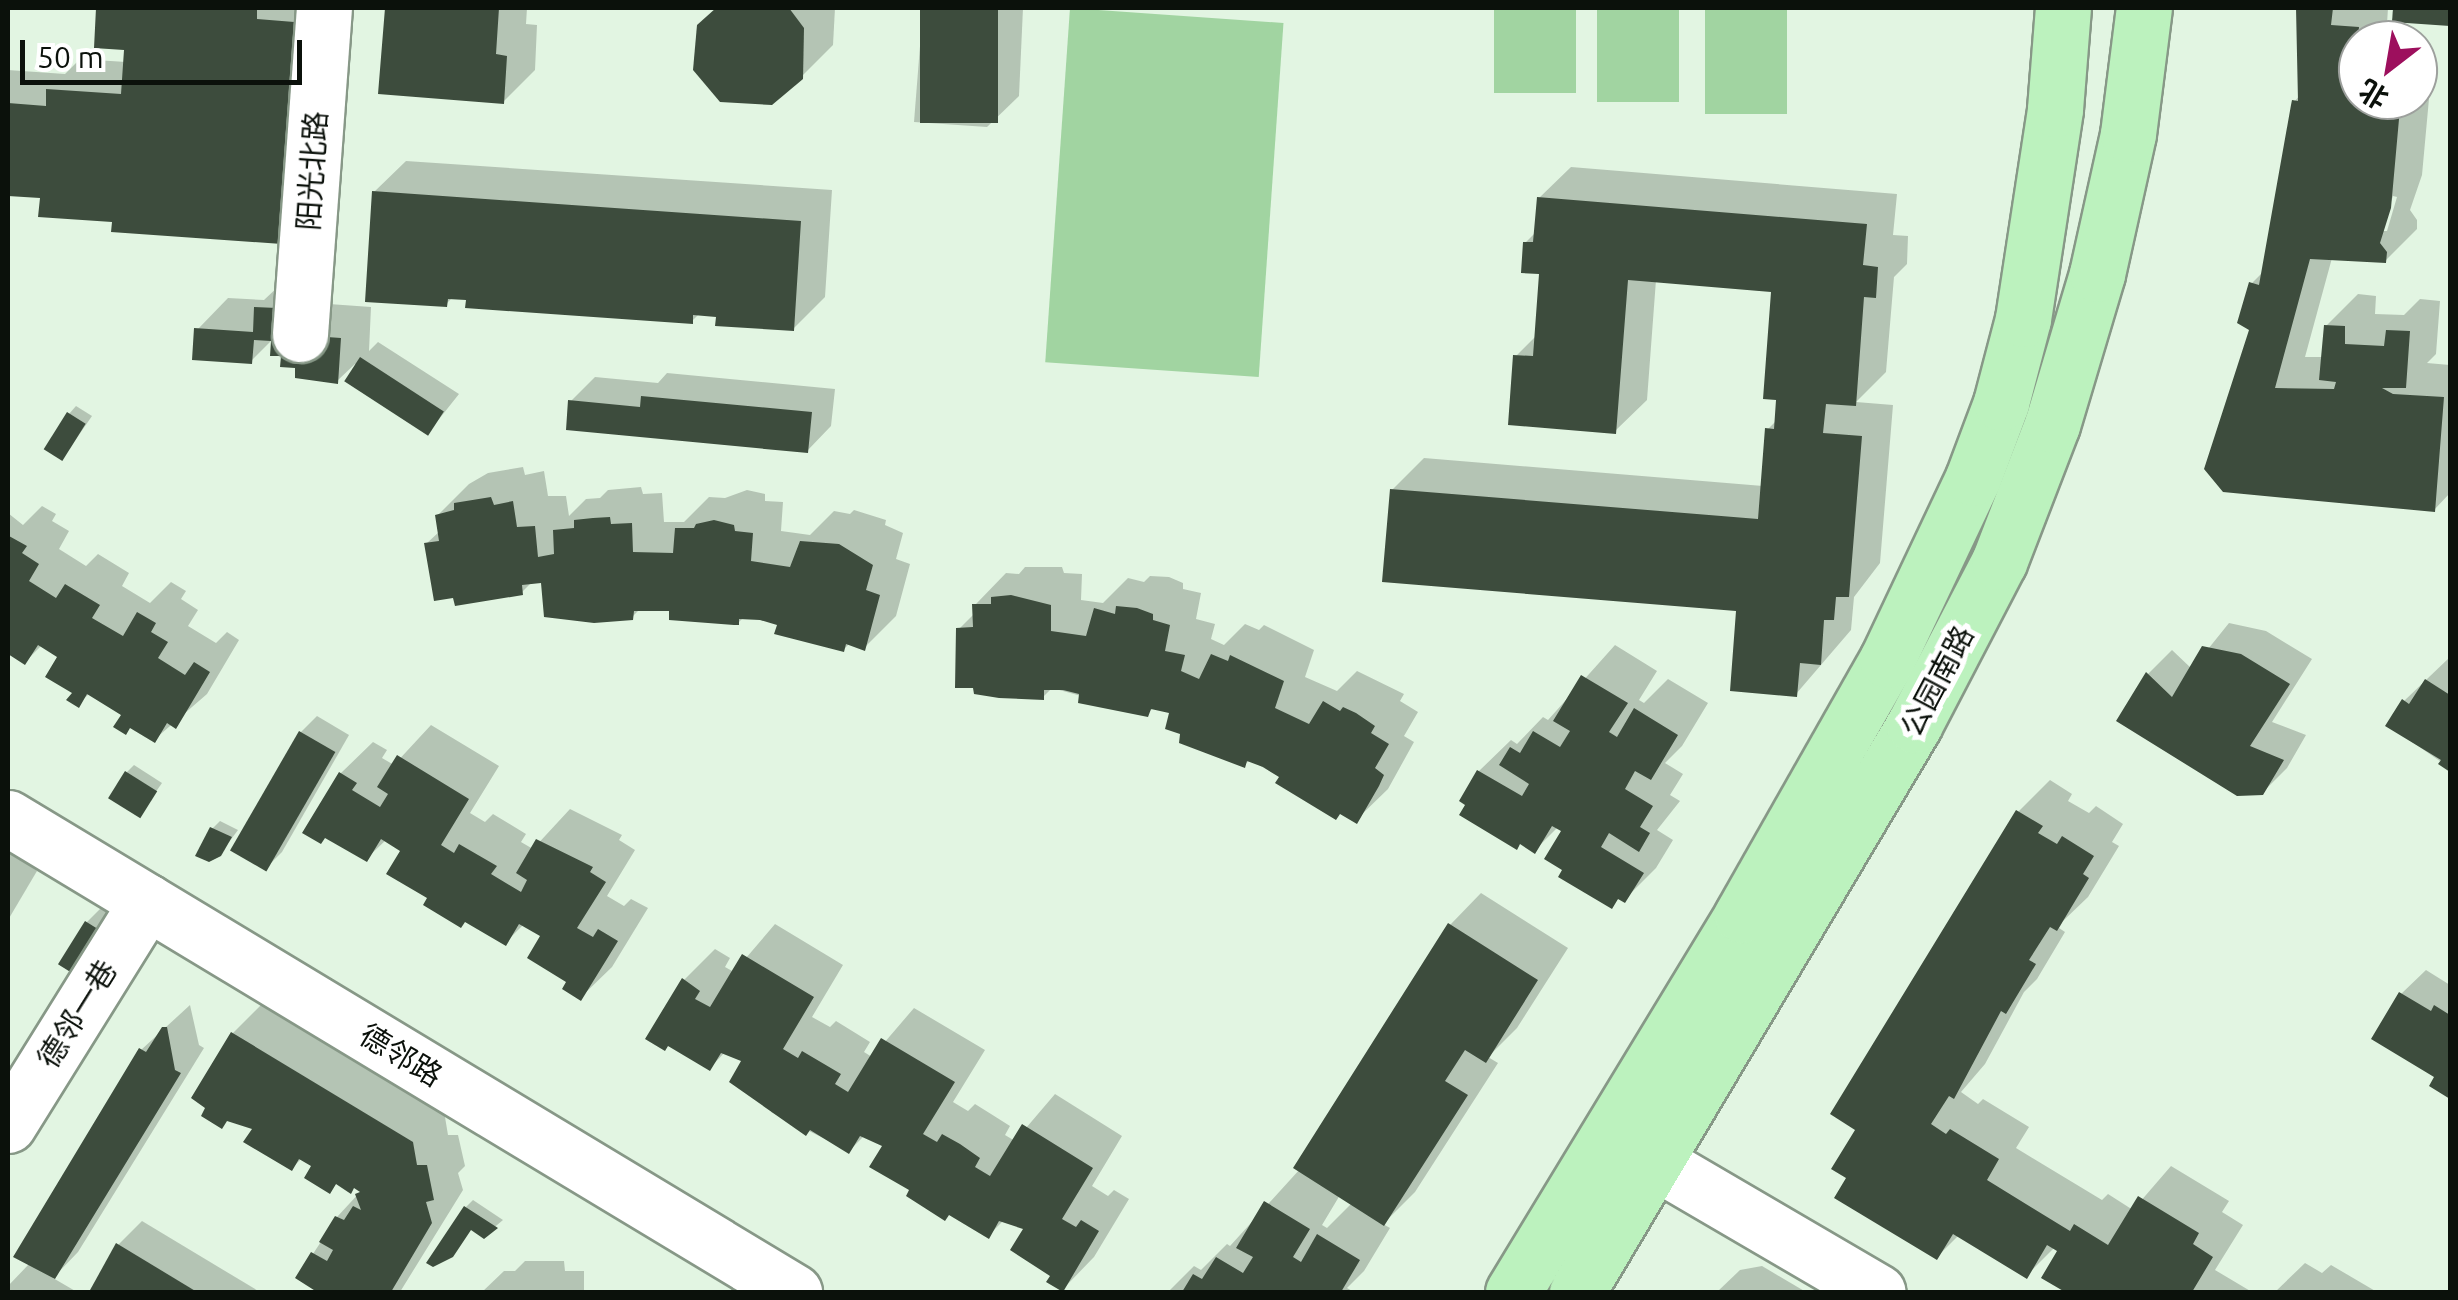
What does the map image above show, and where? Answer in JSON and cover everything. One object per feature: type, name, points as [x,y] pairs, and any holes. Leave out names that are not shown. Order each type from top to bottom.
[{"type":"main road","name":"公园南路","points":[[1577,1292],[1632,1148],[1742,916],[1888,660],[1973,478],[2023,319],[2055,109],[2063,8]]},
{"type":"main road","name":"公园南路","points":[[1513,1292],[1632,1148],[1914,725],[1998,562],[2026,497],[2078,346],[2115,201],[2144,8]]},
{"type":"street","name":"阳光北路","points":[[300,334],[324,8]]},
{"type":"street","name":"德邻路","points":[[8,818],[794,1292]]},
{"type":"street","name":"德邻一巷","points":[[8,1126],[147,902]]},
{"type":"street","points":[[1632,1148],[1878,1292]]},
{"type":"green space","points":[[1070,8],[1283,23],[1259,377],[1045,362]]},
{"type":"green space","points":[[1494,8],[1576,8],[1576,93],[1494,93]]},
{"type":"green space","points":[[1597,8],[1679,8],[1679,102],[1597,102]]},
{"type":"green space","points":[[1705,8],[1787,8],[1787,114],[1705,114]]},
{"type":"building","points":[[96,8],[257,8],[257,19],[319,24],[298,335],[341,338],[338,384],[295,378],[295,368],[280,367],[281,356],[270,356],[271,341],[254,340],[252,364],[192,360],[194,328],[253,332],[254,307],[277,308],[282,244],[111,232],[112,222],[38,217],[40,198],[8,196],[8,103],[46,106],[46,89],[121,94],[124,50],[94,48]]},
{"type":"building","points":[[385,8],[499,8],[496,54],[507,56],[504,104],[378,94]]},
{"type":"building","points":[[716,8],[789,8],[804,28],[803,79],[772,105],[720,102],[693,70],[697,25]]},
{"type":"building","points":[[920,8],[998,8],[998,123],[920,123]]},
{"type":"building","points":[[2296,8],[2333,8],[2331,25],[2338,26],[2338,120],[2399,120],[2391,208],[2380,243],[2387,252],[2386,263],[2310,259],[2275,388],[2334,389],[2336,382],[2319,380],[2324,325],[2345,326],[2345,344],[2384,346],[2386,330],[2410,331],[2406,388],[2382,388],[2393,394],[2444,397],[2435,512],[2223,492],[2204,469],[2249,330],[2237,323],[2249,282],[2259,285],[2292,100],[2298,101]]},
{"type":"building","points":[[2393,8],[2450,8],[2450,26],[2438,25],[2438,20],[2392,20]]},
{"type":"building","points":[[372,191],[801,221],[794,331],[715,326],[716,317],[693,315],[693,324],[465,308],[466,300],[448,299],[447,307],[365,302]]},
{"type":"building","points":[[1537,197],[1867,224],[1863,265],[1878,267],[1876,298],[1864,297],[1856,406],[1826,404],[1823,433],[1862,436],[1849,597],[1836,597],[1834,620],[1824,620],[1821,665],[1800,663],[1797,697],[1730,691],[1736,611],[1382,582],[1390,489],[1758,519],[1765,428],[1774,429],[1776,400],[1763,399],[1771,292],[1628,280],[1616,434],[1508,425],[1513,355],[1533,356],[1539,274],[1521,273],[1523,242],[1533,242]]},
{"type":"building","points":[[360,357],[444,411],[428,436],[344,381]]},
{"type":"building","points":[[641,396],[812,412],[808,453],[566,430],[568,400],[640,407]]},
{"type":"building","points":[[67,412],[86,424],[62,461],[44,449]]},
{"type":"building","points":[[491,497],[494,505],[513,501],[517,527],[535,526],[538,557],[554,554],[553,530],[574,528],[574,520],[610,517],[611,524],[632,523],[633,552],[673,553],[675,528],[694,528],[714,520],[734,525],[735,531],[753,533],[751,561],[790,567],[800,541],[839,544],[873,565],[866,590],[880,595],[865,651],[846,644],[844,652],[774,634],[777,625],[760,620],[739,619],[739,625],[734,625],[669,620],[669,611],[634,611],[633,620],[594,623],[544,617],[541,583],[522,585],[523,595],[455,606],[453,598],[434,601],[424,543],[439,541],[435,515],[454,510],[454,503]]},
{"type":"building","points":[[9,536],[27,546],[22,553],[39,564],[29,581],[56,598],[65,584],[100,605],[92,618],[123,636],[137,612],[156,623],[151,632],[168,642],[158,658],[185,675],[194,662],[210,672],[176,729],[167,723],[155,743],[130,728],[126,735],[113,727],[121,715],[87,694],[79,708],[66,700],[72,693],[45,677],[57,657],[38,645],[25,665],[8,654]]},
{"type":"building","points":[[1011,595],[1051,605],[1051,631],[1086,636],[1094,608],[1115,614],[1116,606],[1137,608],[1153,614],[1153,620],[1170,625],[1165,651],[1185,655],[1181,671],[1199,679],[1211,654],[1228,661],[1230,655],[1284,681],[1275,708],[1309,724],[1323,701],[1340,711],[1343,707],[1356,713],[1375,726],[1371,733],[1389,744],[1375,768],[1384,775],[1357,824],[1340,814],[1336,820],[1275,783],[1279,777],[1263,767],[1247,761],[1245,768],[1179,743],[1180,734],[1165,729],[1169,713],[1151,709],[1148,717],[1078,703],[1079,694],[1063,690],[1044,690],[1044,700],[999,698],[974,694],[973,688],[955,688],[956,628],[973,627],[972,604],[991,604],[991,597]]},
{"type":"building","points":[[2202,646],[2241,654],[2290,684],[2250,746],[2284,760],[2263,795],[2237,796],[2116,721],[2146,672],[2172,697]]},
{"type":"building","points":[[1581,675],[1628,703],[1609,732],[1617,737],[1634,708],[1678,735],[1651,780],[1635,771],[1625,789],[1653,806],[1640,827],[1650,833],[1639,852],[1609,833],[1601,847],[1644,873],[1625,903],[1618,899],[1612,909],[1558,877],[1562,870],[1544,859],[1561,831],[1552,826],[1535,854],[1520,844],[1517,850],[1459,815],[1465,805],[1459,801],[1477,770],[1522,796],[1529,784],[1499,765],[1510,747],[1520,753],[1533,731],[1560,747],[1570,731],[1553,721]]},
{"type":"building","points":[[2425,679],[2450,695],[2450,772],[2438,764],[2441,760],[2385,726],[2402,699],[2409,704]]},
{"type":"building","points":[[299,731],[335,752],[266,872],[230,851]]},
{"type":"building","points":[[397,755],[469,799],[441,845],[454,853],[459,844],[497,866],[491,874],[521,892],[527,880],[516,873],[536,839],[593,867],[590,872],[606,882],[577,928],[593,937],[598,929],[618,941],[581,1001],[562,989],[566,982],[527,958],[540,936],[519,924],[506,946],[465,922],[461,928],[423,905],[427,898],[386,874],[400,851],[381,839],[367,862],[325,838],[321,844],[302,833],[339,772],[357,783],[352,790],[380,807],[388,794],[377,787]]},
{"type":"building","points":[[125,771],[157,791],[140,818],[108,798]]},
{"type":"building","points":[[2016,810],[2043,826],[2038,833],[2057,844],[2062,836],[2094,856],[2083,874],[2089,878],[2057,931],[2050,927],[2029,960],[2036,964],[2006,1014],[2001,1011],[1954,1099],[1949,1096],[1931,1124],[1946,1134],[1950,1129],[1999,1159],[1987,1180],[2070,1231],[2074,1224],[2108,1245],[2138,1196],[2199,1233],[2193,1244],[2213,1257],[2192,1292],[2065,1292],[2041,1278],[2057,1251],[2047,1245],[2027,1279],[1953,1234],[1937,1260],[1834,1198],[1846,1178],[1831,1169],[1855,1130],[1830,1114]]},
{"type":"building","points":[[210,827],[232,837],[221,856],[209,862],[195,856]]},
{"type":"building","points":[[85,921],[114,939],[87,982],[58,964]]},
{"type":"building","points":[[1448,923],[1538,980],[1486,1063],[1465,1050],[1445,1081],[1468,1095],[1384,1226],[1293,1168]]},
{"type":"building","points":[[742,954],[814,997],[783,1049],[798,1058],[802,1051],[841,1074],[835,1084],[848,1092],[881,1038],[955,1082],[923,1134],[937,1142],[942,1134],[960,1144],[980,1158],[975,1167],[990,1176],[1022,1124],[1093,1168],[1062,1219],[1076,1227],[1081,1220],[1099,1231],[1063,1292],[1046,1282],[1050,1276],[1010,1250],[1023,1229],[999,1221],[989,1239],[949,1215],[945,1221],[906,1196],[909,1190],[869,1167],[882,1146],[860,1136],[849,1154],[810,1130],[806,1136],[729,1082],[741,1061],[721,1053],[710,1071],[668,1046],[665,1051],[645,1039],[682,978],[700,991],[695,999],[710,1007]]},
{"type":"building","points":[[2399,992],[2431,1011],[2434,1005],[2450,1015],[2450,1099],[2429,1086],[2434,1077],[2371,1039]]},
{"type":"building","points":[[162,1027],[167,1027],[175,1070],[181,1073],[55,1279],[13,1257],[139,1048],[146,1052]]},
{"type":"building","points":[[231,1032],[413,1142],[417,1165],[427,1165],[434,1200],[426,1202],[432,1223],[391,1292],[317,1292],[295,1278],[311,1252],[327,1261],[333,1250],[319,1242],[335,1216],[344,1220],[353,1206],[361,1210],[355,1194],[360,1192],[354,1188],[351,1194],[336,1184],[330,1194],[304,1178],[311,1166],[299,1159],[292,1171],[243,1142],[252,1129],[227,1121],[222,1129],[201,1116],[205,1108],[191,1098]]},
{"type":"building","points":[[1264,1201],[1310,1229],[1293,1257],[1301,1262],[1317,1234],[1360,1260],[1341,1292],[1182,1292],[1193,1274],[1202,1279],[1216,1257],[1243,1273],[1253,1257],[1236,1248]]},
{"type":"building","points":[[464,1206],[498,1228],[484,1239],[471,1230],[453,1257],[433,1267],[426,1263]]},
{"type":"building","points":[[116,1243],[197,1292],[89,1292]]}]
